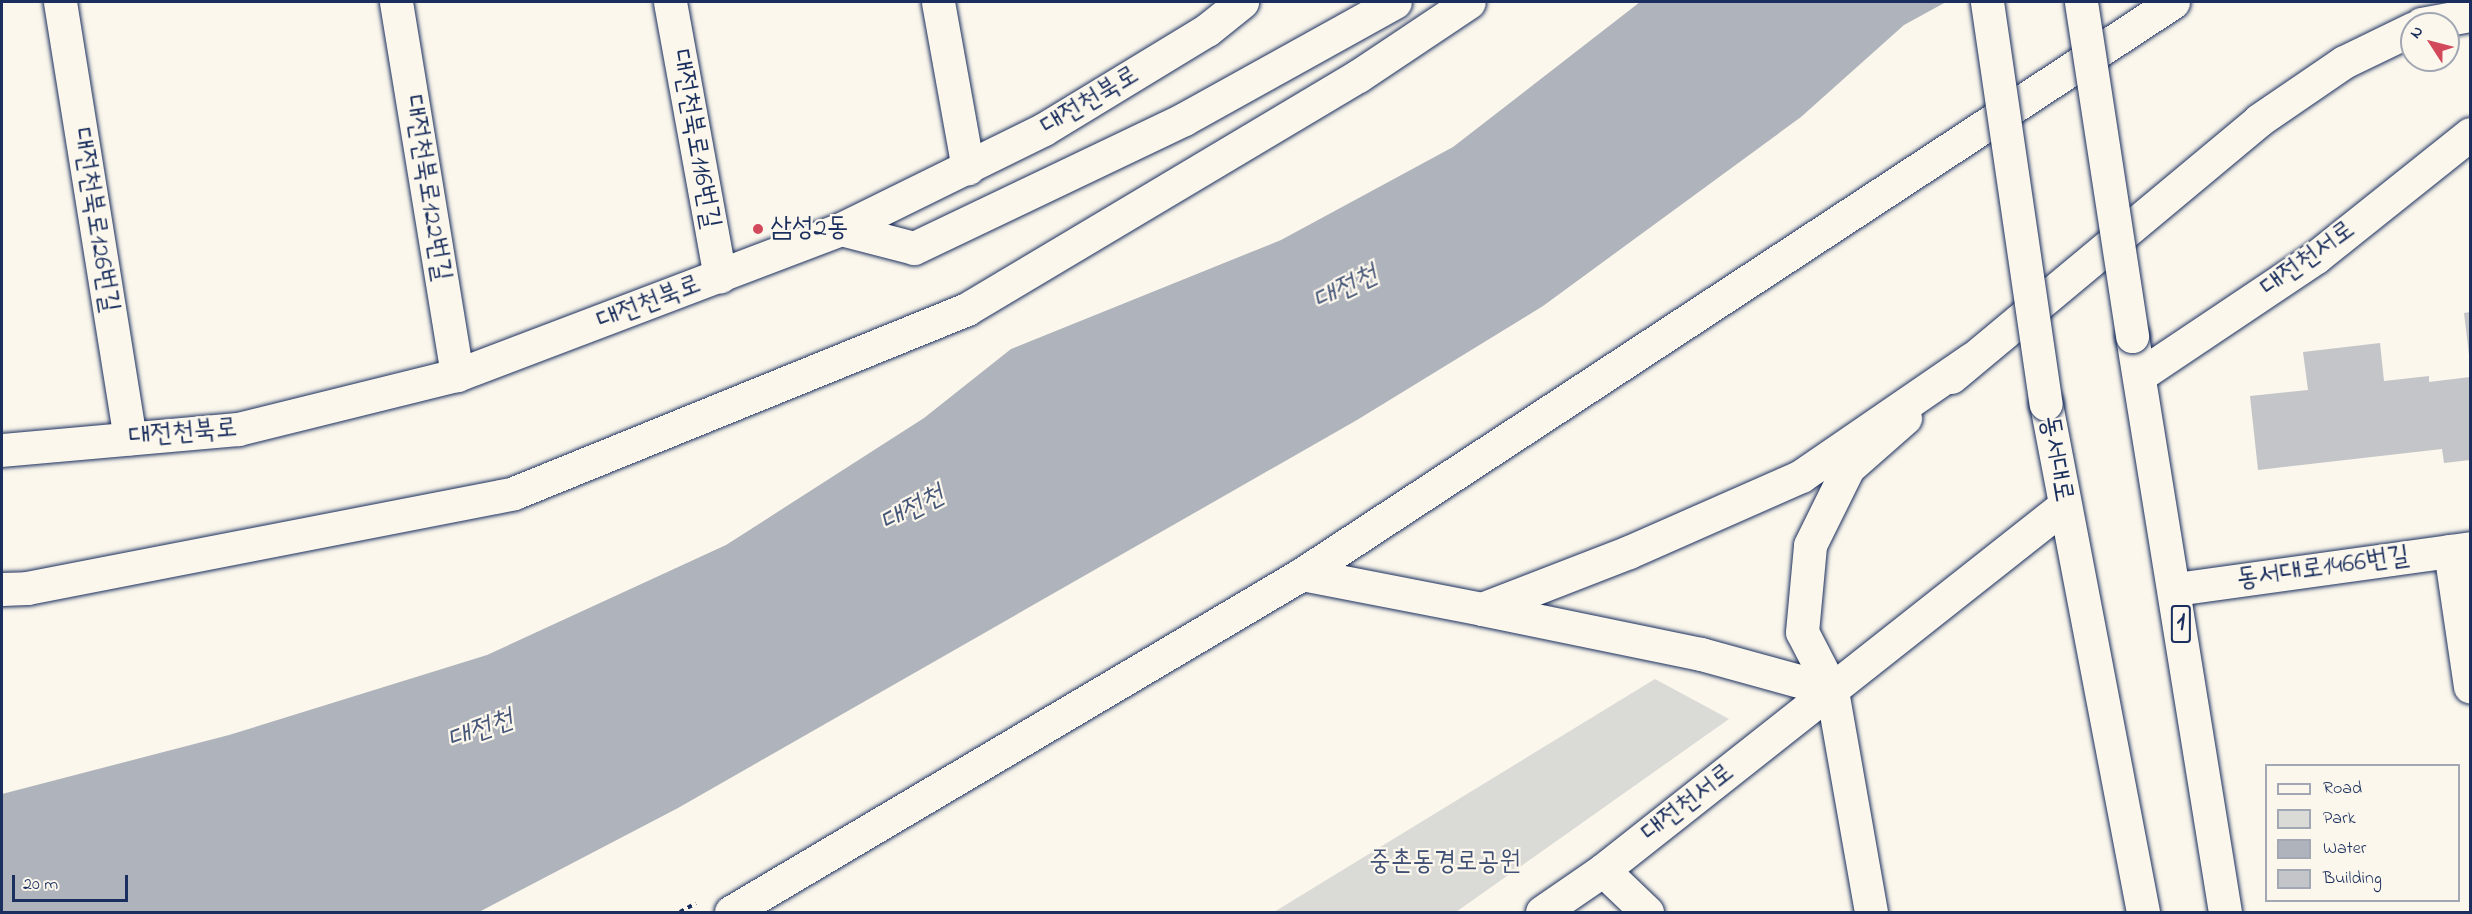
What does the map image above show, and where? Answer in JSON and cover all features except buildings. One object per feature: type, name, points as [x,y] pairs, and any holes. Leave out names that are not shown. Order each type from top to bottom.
[{"type":"main road","name":"대전천북로126번길","points":[[60,2],[130,438]]},
{"type":"main road","name":"대전천북로122번길","points":[[396,2],[457,375]]},
{"type":"main road","name":"대전천북로116번길","points":[[670,2],[720,276]]},
{"type":"main road","points":[[938,2],[968,168]]},
{"type":"main road","name":"대전천북로","points":[[2,450],[237,429],[457,375],[841,229],[1044,129],[1205,16],[1242,2]]},
{"type":"main road","points":[[841,229],[914,248],[1184,119],[1395,2]]},
{"type":"main road","points":[[2,589],[27,588],[514,493],[966,309],[1358,76],[1469,2]]},
{"type":"main road","name":"동서대로","points":[[1987,2],[2046,404],[2143,912]]},
{"type":"main road","name":"1","points":[[2081,2],[2132,336],[2176,589],[2225,912]]},
{"type":"main road","points":[[731,912],[1302,574],[2173,2]]},
{"type":"main road","points":[[1871,912],[1832,690],[1802,632],[1810,545],[1848,468],[1971,359],[2259,120],[2344,62],[2400,34]]},
{"type":"main road","name":"대전천서로","points":[[2140,375],[2316,257],[2470,134]]},
{"type":"main road","points":[[1482,609],[1629,552],[1801,476],[1971,359]]},
{"type":"main road","name":"대전천서로","points":[[1542,912],[1603,870],[2064,506]]},
{"type":"main road","points":[[2460,549],[2470,687]]},
{"type":"main road","name":"동서대로1466번길","points":[[2176,589],[2460,549]]},
{"type":"main road","points":[[1302,574],[1701,654],[1832,690]]},
{"type":"main road","points":[[1603,870],[1647,912]]},
{"type":"green space","name":"중촌동경로공원","points":[[1655,679],[1729,719],[1456,912],[1274,912]]},
{"type":"water","name":"대전천","points":[[1640,2],[1946,2],[1904,25],[1801,117],[1543,306],[1357,420],[678,808],[479,912],[2,912],[2,794],[229,735],[487,655],[726,545],[924,418],[1011,349],[1281,240],[1453,147]]},
{"type":"place","name":"삼성2동","points":[[758,229]]}]
